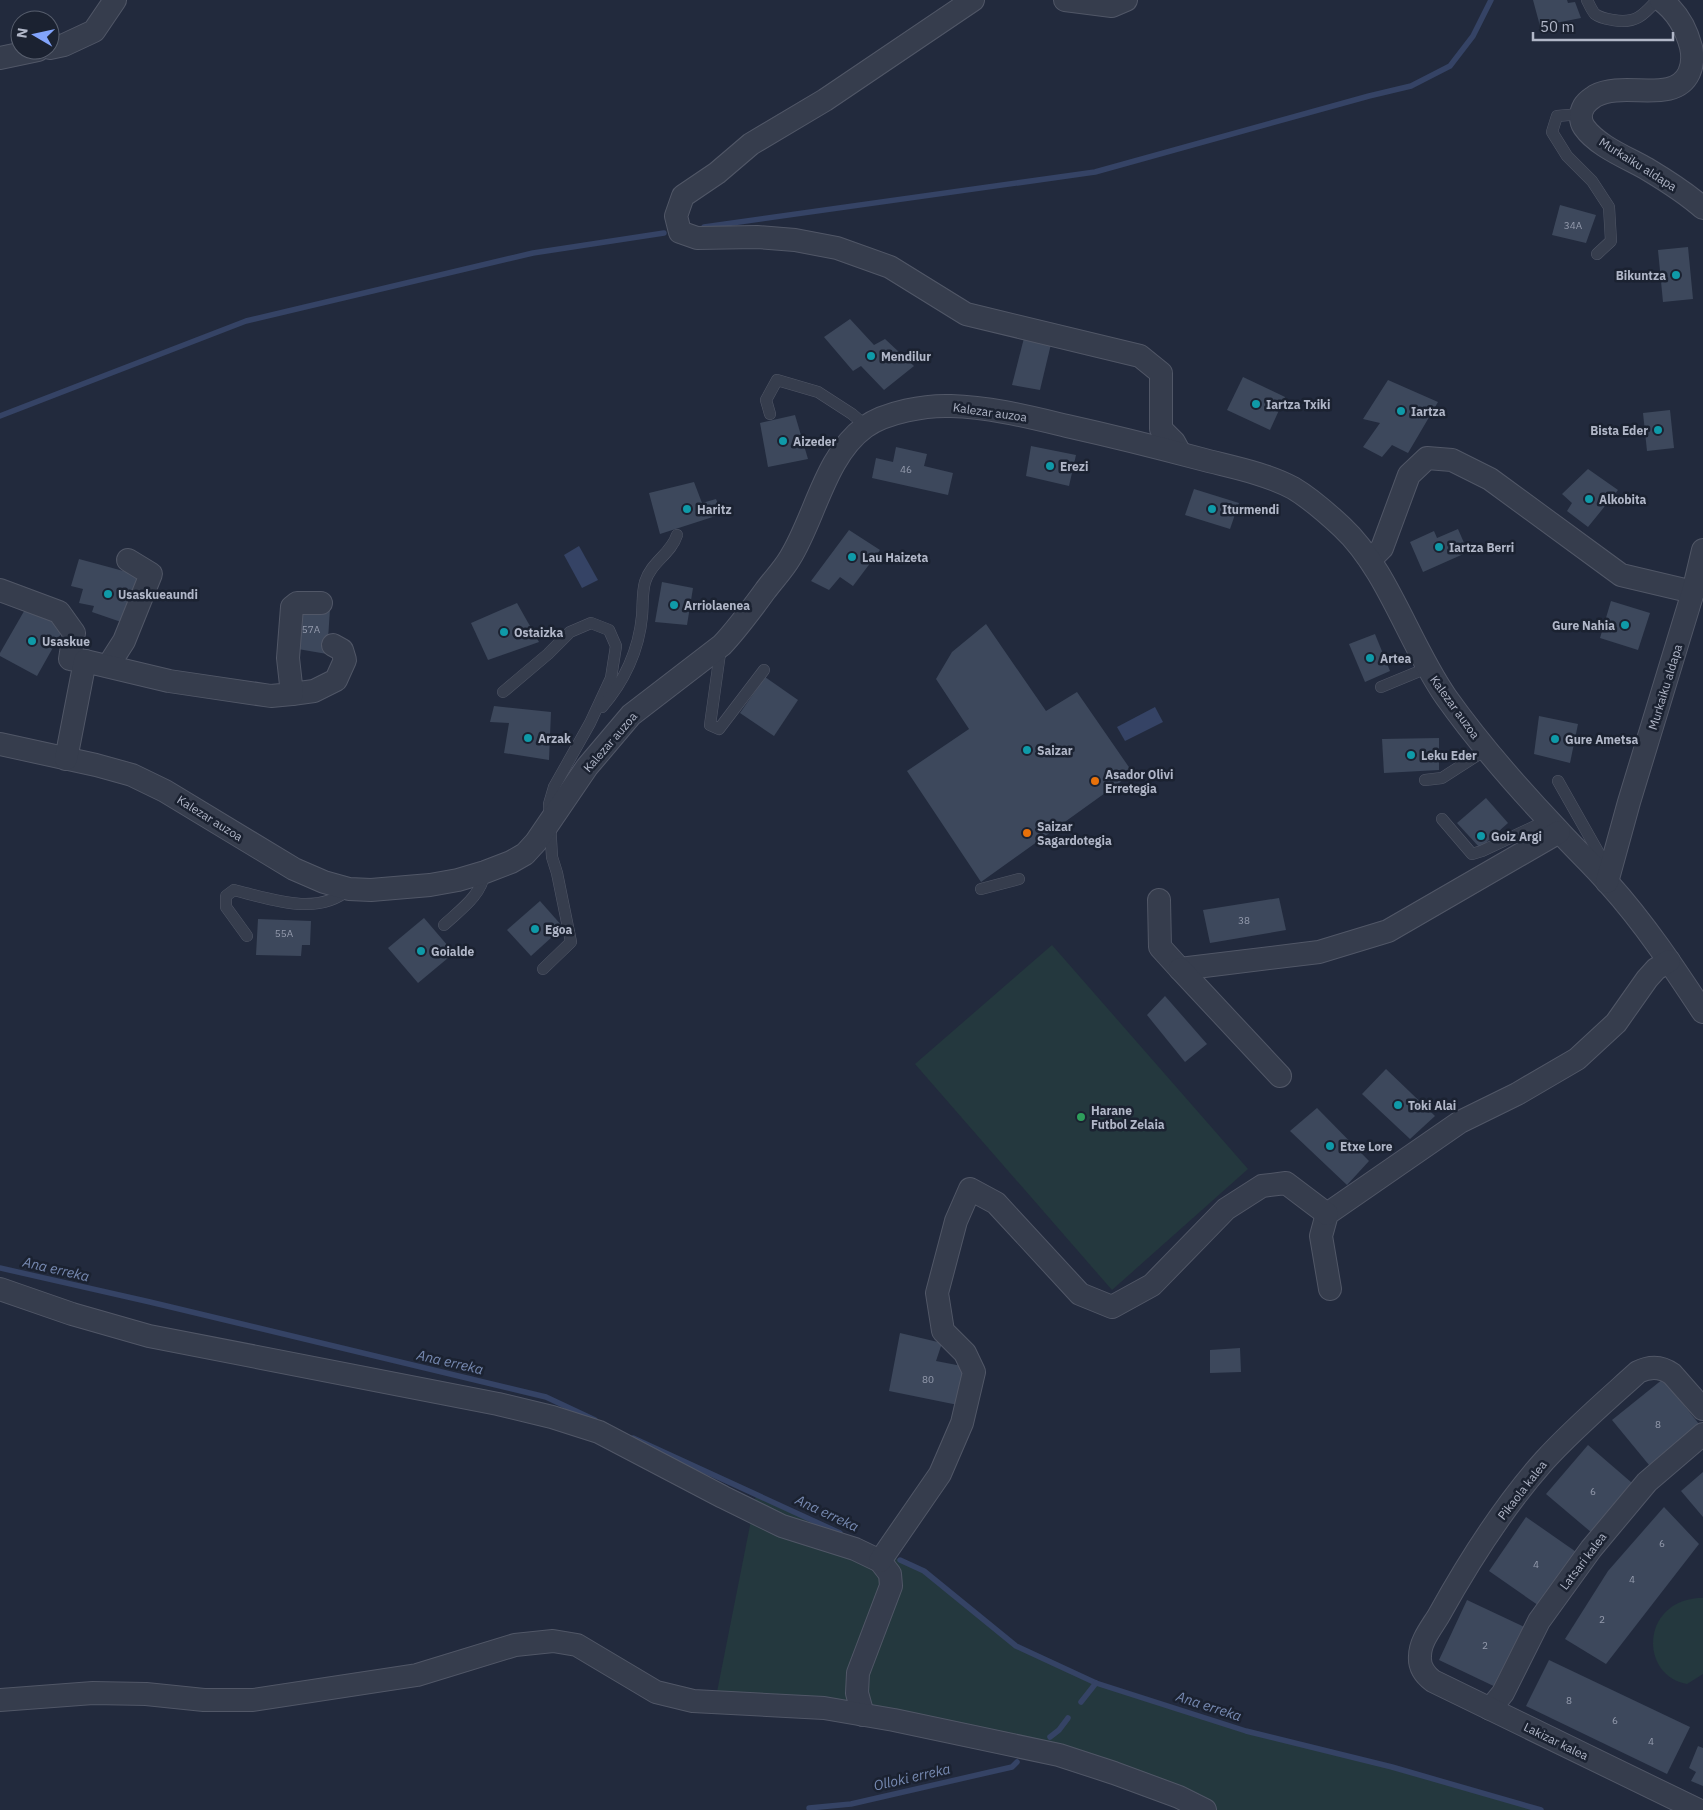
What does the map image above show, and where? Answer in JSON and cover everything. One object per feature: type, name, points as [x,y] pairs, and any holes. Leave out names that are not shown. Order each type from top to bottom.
[{"type":"street","points":[[60,46],[94,31],[115,0]]},
{"type":"street","points":[[973,0],[832,95],[751,144],[717,173],[683,196],[676,216],[680,232],[697,238],[757,237],[795,240],[837,248],[890,267],[966,314],[1140,356],[1161,373],[1161,429],[1174,442],[1180,453]]},
{"type":"street","points":[[1065,0],[1112,6],[1126,0]]},
{"type":"street","points":[[1581,114],[1586,103],[1603,92],[1623,89],[1668,90],[1688,76],[1692,61],[1691,46],[1680,19],[1661,0]]},
{"type":"street","name":"Murkaiku aldapa","points":[[1581,114],[1584,127],[1600,142],[1675,187],[1703,208]]},
{"type":"street","name":"Kalezar auzoa","points":[[0,744],[96,766],[140,779],[165,790],[294,869],[324,882],[349,889],[371,890],[430,885],[458,880],[485,872],[512,862],[525,854],[549,824],[587,767],[631,715],[722,645],[734,632],[789,560],[800,540],[827,478],[840,455],[866,426],[889,416],[917,409],[948,406],[1006,412],[1180,453],[1268,477],[1293,488],[1343,527],[1370,560],[1427,668],[1444,694],[1487,749],[1553,826],[1607,882],[1652,936],[1703,1012]]},
{"type":"street","points":[[1370,560],[1382,548],[1409,475],[1427,458],[1452,460],[1490,479],[1621,576],[1693,592]]},
{"type":"street","name":"Murkaiku aldapa","points":[[1607,882],[1629,802],[1693,592],[1703,550]]},
{"type":"street","points":[[108,666],[124,641],[151,574],[128,560]]},
{"type":"street","points":[[0,590],[59,612],[74,633],[70,659],[169,681],[272,696],[314,691],[336,680],[345,660],[342,650],[333,645]]},
{"type":"street","points":[[292,694],[288,658],[292,607],[297,603],[321,603]]},
{"type":"street","points":[[66,759],[85,661]]},
{"type":"street","points":[[1180,969],[1319,952],[1388,931],[1553,826]]},
{"type":"street","points":[[1159,900],[1160,947],[1280,1076]]},
{"type":"street","points":[[1330,1289],[1321,1236],[1327,1214],[1460,1122],[1517,1094],[1577,1059],[1616,1023],[1656,969],[1670,961]]},
{"type":"street","points":[[880,1561],[940,1474],[962,1423],[974,1372],[965,1353],[943,1331],[937,1293],[956,1221],[970,1189],[996,1203],[1080,1294],[1112,1307],[1152,1285],[1226,1209],[1262,1186],[1286,1183],[1327,1214]]},
{"type":"street","points":[[0,1289],[72,1314],[149,1336],[239,1355],[383,1381],[552,1417],[599,1432],[782,1526],[855,1549],[880,1561],[890,1574],[891,1586],[858,1673],[857,1693],[863,1715]]},
{"type":"street","name":"Pikaola kalea","points":[[1420,1663],[1424,1642],[1464,1570],[1517,1494],[1544,1461],[1587,1418],[1638,1372],[1646,1368],[1655,1367],[1667,1370],[1703,1409]]},
{"type":"street","name":"Latsari kalea","points":[[1490,1708],[1503,1693],[1539,1621],[1590,1549],[1647,1482],[1703,1434]]},
{"type":"street","points":[[0,1700],[93,1693],[146,1694],[204,1700],[253,1700],[417,1675],[515,1645],[553,1641],[577,1645],[656,1692],[693,1701],[824,1708],[1059,1755],[1179,1796],[1205,1810]]},
{"type":"street","name":"Lakizar kalea","points":[[1420,1663],[1423,1670],[1433,1681],[1698,1810]]},
{"type":"lane","points":[[1587,0],[1595,14],[1604,19],[1625,23],[1637,19],[1656,0]]},
{"type":"lane","points":[[1581,114],[1557,116],[1552,132],[1567,156],[1592,181],[1609,207],[1611,241],[1597,254]]},
{"type":"lane","points":[[770,414],[766,400],[777,380],[818,392],[852,414],[866,426]]},
{"type":"lane","points":[[592,717],[621,684],[626,674],[636,647],[642,618],[645,583],[658,560],[669,552],[675,543],[677,535]]},
{"type":"lane","points":[[503,692],[548,654],[570,632],[591,623],[610,630],[616,646],[611,678],[554,787],[549,804],[552,857],[571,942],[543,969]]},
{"type":"lane","points":[[722,645],[710,725],[719,729],[764,670]]},
{"type":"lane","points":[[1381,686],[1427,668]]},
{"type":"lane","points":[[1425,780],[1442,778],[1487,749]]},
{"type":"lane","points":[[1558,781],[1601,856],[1607,882]]},
{"type":"lane","points":[[1442,819],[1472,854],[1553,826]]},
{"type":"lane","points":[[444,924],[471,900],[483,883],[485,872]]},
{"type":"lane","points":[[981,889],[1019,879]]},
{"type":"lane","points":[[247,936],[226,907],[226,896],[234,890],[288,904],[325,903],[341,897],[349,889]]},
{"type":"shaded area","name":"Harane Futbol Zelaia","points":[[1052,945],[1248,1169],[1112,1290],[915,1064]]},
{"type":"shaded area","points":[[756,1495],[924,1571],[1016,1646],[1095,1683],[1246,1731],[1392,1767],[1541,1810],[1205,1810],[1059,1755],[715,1702]]},
{"type":"shaded area","points":[[1703,1598],[1703,1674],[1687,1684],[1672,1678],[1661,1668],[1655,1655],[1653,1640],[1657,1625],[1665,1612],[1679,1603]]},
{"type":"water","points":[[579,546],[598,580],[582,588],[564,555]]},
{"type":"water","points":[[1155,707],[1163,722],[1125,741],[1117,727]]},
{"type":"building","points":[[1533,0],[1567,0],[1568,3],[1575,2],[1581,18],[1540,26]]},
{"type":"building","points":[[1560,205],[1596,215],[1586,243],[1552,235]]},
{"type":"building","name":"Bikuntza","points":[[1688,247],[1693,299],[1663,302],[1658,250]]},
{"type":"building","name":"Mendilur","points":[[850,319],[874,345],[885,339],[914,366],[884,390],[861,366],[853,371],[824,337]]},
{"type":"building","points":[[1024,338],[1051,344],[1040,390],[1012,385]]},
{"type":"building","name":"Iartza Txiki","points":[[1243,377],[1285,397],[1270,430],[1227,410]]},
{"type":"building","name":"Iartza","points":[[1388,380],[1438,402],[1408,453],[1392,445],[1382,457],[1363,447],[1380,423],[1363,419]]},
{"type":"building","name":"Bista Eder","points":[[1670,410],[1674,448],[1647,451],[1643,413]]},
{"type":"building","name":"Aizeder","points":[[795,415],[808,459],[768,467],[760,423]]},
{"type":"building","name":"Erezi","points":[[1031,446],[1076,455],[1069,486],[1026,476]]},
{"type":"building","points":[[896,447],[927,454],[924,466],[953,473],[948,495],[872,478],[876,458],[893,462]]},
{"type":"building","name":"Alkobita","points":[[1588,469],[1618,490],[1588,527],[1567,511],[1572,503],[1562,494]]},
{"type":"building","name":"Haritz","points":[[694,482],[702,503],[716,499],[722,514],[660,534],[649,493]]},
{"type":"building","name":"Iturmendi","points":[[1194,489],[1239,503],[1230,529],[1185,515]]},
{"type":"building","name":"Iartza Berri","points":[[1458,529],[1468,552],[1423,572],[1410,542],[1434,531],[1437,538]]},
{"type":"building","name":"Lau Haizeta","points":[[849,530],[880,550],[853,586],[840,577],[829,590],[811,581]]},
{"type":"building","name":"Usaskueaundi","points":[[79,559],[142,576],[124,623],[92,612],[94,606],[79,603],[83,589],[71,586]]},
{"type":"building","name":"Arriolaenea","points":[[662,582],[693,588],[687,625],[655,622]]},
{"type":"building","name":"Gure Nahia","points":[[1611,601],[1650,613],[1638,650],[1600,638]]},
{"type":"building","name":"Ostaizka","points":[[517,603],[539,642],[488,660],[471,623]]},
{"type":"building","name":"Usaskue","points":[[27,606],[64,628],[37,676],[0,656]]},
{"type":"building","points":[[298,607],[330,609],[327,654],[292,648]]},
{"type":"building","name":"Saizar","points":[[986,624],[1046,711],[1077,692],[1133,773],[981,882],[907,771],[969,729],[936,679],[952,652]]},
{"type":"building","name":"Artea","points":[[1375,634],[1390,671],[1365,682],[1349,644]]},
{"type":"building","points":[[765,677],[798,700],[774,736],[740,713]]},
{"type":"building","name":"Arzak","points":[[494,706],[551,712],[549,760],[504,753],[509,723],[490,722]]},
{"type":"building","name":"Gure Ametsa","points":[[1539,716],[1578,724],[1570,763],[1534,754]]},
{"type":"building","name":"Leku Eder","points":[[1439,738],[1439,770],[1384,773],[1382,739]]},
{"type":"building","name":"Goiz Argi","points":[[1486,798],[1508,823],[1480,848],[1457,823]]},
{"type":"building","points":[[1279,898],[1286,930],[1210,943],[1203,910]]},
{"type":"building","name":"Egoa","points":[[540,901],[563,927],[531,956],[507,930]]},
{"type":"building","name":"Goialde","points":[[424,918],[454,953],[418,983],[388,948]]},
{"type":"building","points":[[258,919],[311,921],[310,945],[302,945],[301,956],[256,955]]},
{"type":"building","points":[[1165,996],[1207,1044],[1185,1062],[1147,1015]]},
{"type":"building","name":"Toki Alai","points":[[1386,1069],[1435,1116],[1410,1139],[1362,1094]]},
{"type":"building","name":"Etxe Lore","points":[[1317,1108],[1369,1161],[1347,1185],[1290,1131]]},
{"type":"building","points":[[900,1333],[942,1343],[936,1361],[967,1367],[958,1405],[889,1391]]},
{"type":"building","points":[[1240,1348],[1241,1372],[1210,1373],[1210,1350]]},
{"type":"building","points":[[1663,1379],[1703,1429],[1654,1471],[1612,1420]]},
{"type":"building","points":[[1588,1445],[1639,1489],[1598,1538],[1546,1494]]},
{"type":"building","points":[[1703,1472],[1703,1517],[1681,1491]]},
{"type":"building","points":[[1664,1507],[1699,1544],[1606,1664],[1565,1639],[1608,1571]]},
{"type":"building","points":[[1526,1517],[1582,1556],[1545,1610],[1489,1571]]},
{"type":"building","points":[[1467,1600],[1531,1630],[1502,1690],[1439,1660]]},
{"type":"building","points":[[1549,1660],[1690,1727],[1667,1774],[1526,1706]]},
{"type":"building","points":[[1698,1746],[1703,1748],[1703,1786],[1691,1781],[1696,1772],[1689,1768]]},
{"type":"waterway","points":[[704,227],[1095,172],[1411,86],[1450,66],[1473,36],[1491,0]]},
{"type":"waterway","points":[[0,416],[246,321],[533,253],[664,233]]},
{"type":"waterway","name":"Ana erreka","points":[[0,1268],[546,1397],[595,1420]]},
{"type":"waterway","name":"Ana erreka","points":[[633,1438],[840,1533]]},
{"type":"waterway","name":"Ana erreka","points":[[900,1560],[924,1571],[1016,1646],[1096,1683],[1246,1731],[1392,1767],[1541,1810]]},
{"type":"waterway","name":"Olloki erreka","points":[[1081,1702],[1096,1683]]},
{"type":"waterway","name":"Olloki erreka","points":[[1050,1737],[1059,1730],[1068,1718]]},
{"type":"waterway","name":"Olloki erreka","points":[[809,1808],[851,1804],[1012,1767],[1017,1762]]},
{"type":"place","name":"Bikuntza","points":[[1676,275]]},
{"type":"place","name":"Mendilur","points":[[871,356]]},
{"type":"place","name":"Iartza Txiki","points":[[1256,404]]},
{"type":"place","name":"Iartza","points":[[1401,411]]},
{"type":"place","name":"Bista Eder","points":[[1658,430]]},
{"type":"place","name":"Aizeder","points":[[783,441]]},
{"type":"place","name":"Erezi","points":[[1050,466]]},
{"type":"place","name":"Alkobita","points":[[1589,499]]},
{"type":"place","name":"Haritz","points":[[687,509]]},
{"type":"place","name":"Iturmendi","points":[[1212,509]]},
{"type":"place","name":"Iartza Berri","points":[[1439,547]]},
{"type":"place","name":"Lau Haizeta","points":[[852,557]]},
{"type":"place","name":"Usaskueaundi","points":[[108,594]]},
{"type":"place","name":"Arriolaenea","points":[[674,605]]},
{"type":"place","name":"Gure Nahia","points":[[1625,625]]},
{"type":"place","name":"Ostaizka","points":[[504,632]]},
{"type":"place","name":"Usaskue","points":[[32,641]]},
{"type":"place","name":"Artea","points":[[1370,658]]},
{"type":"place","name":"Arzak","points":[[528,738]]},
{"type":"place","name":"Gure Ametsa","points":[[1555,739]]},
{"type":"place","name":"Saizar","points":[[1027,750]]},
{"type":"place","name":"Leku Eder","points":[[1411,755]]},
{"type":"place","name":"Asador Olivi Erretegia","points":[[1095,781]]},
{"type":"place","name":"Saizar Sagardotegia","points":[[1027,833]]},
{"type":"place","name":"Goiz Argi","points":[[1481,836]]},
{"type":"place","name":"Egoa","points":[[535,929]]},
{"type":"place","name":"Goialde","points":[[421,951]]},
{"type":"place","name":"Toki Alai","points":[[1398,1105]]},
{"type":"place","name":"Harane Futbol Zelaia","points":[[1081,1117]]},
{"type":"place","name":"Etxe Lore","points":[[1330,1146]]}]
